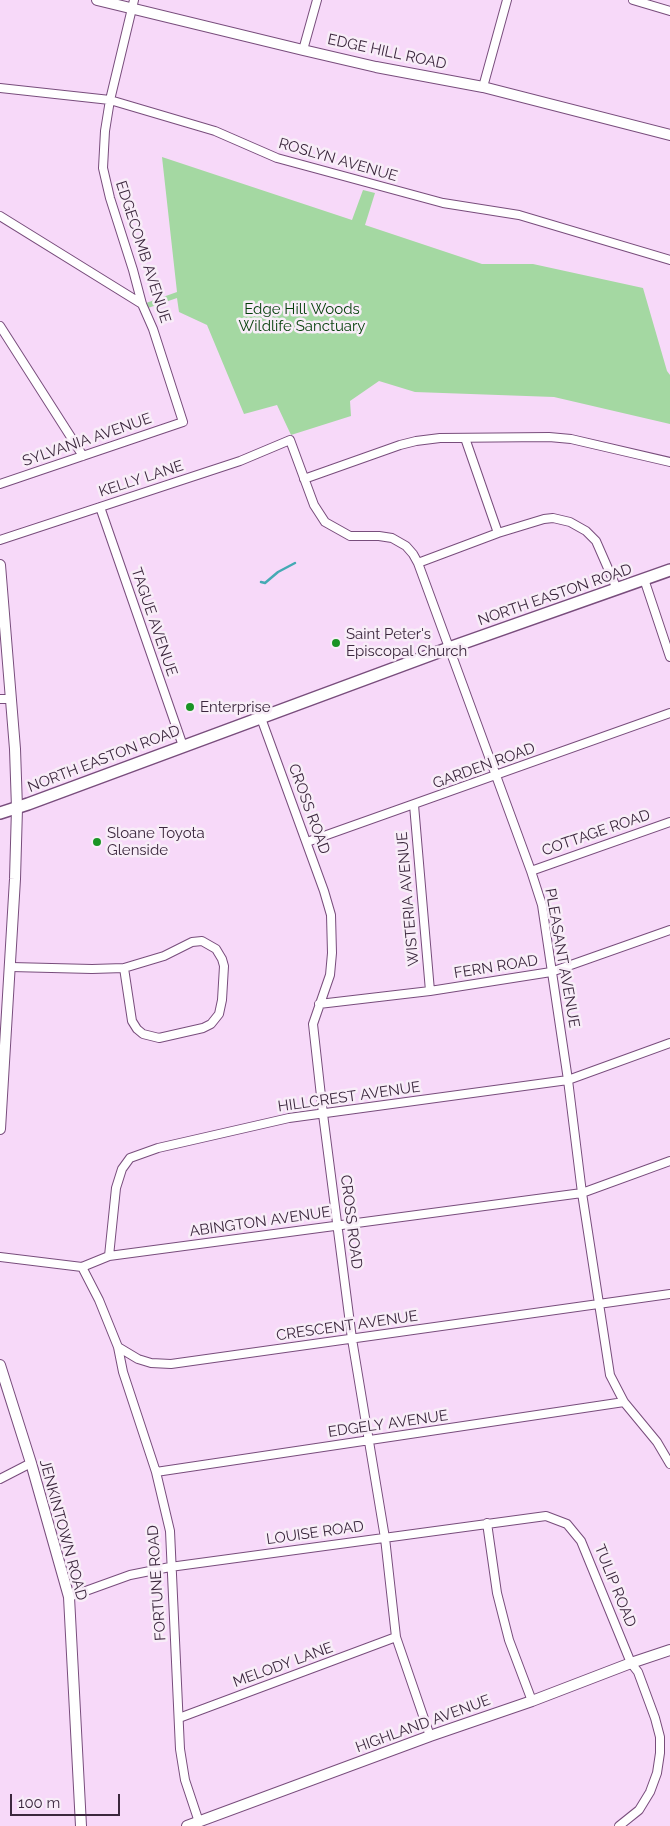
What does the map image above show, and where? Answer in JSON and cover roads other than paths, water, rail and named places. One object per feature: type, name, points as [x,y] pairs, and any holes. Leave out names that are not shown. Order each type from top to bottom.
[{"type":"main road","name":"NORTH EASTON ROAD","points":[[0,813],[449,648],[670,570]]},
{"type":"street","name":"EDGE HILL ROAD","points":[[97,0],[133,4],[303,50],[376,67],[484,87],[670,134]]},
{"type":"street","points":[[303,50],[317,0]]},
{"type":"street","points":[[484,87],[507,0]]},
{"type":"street","points":[[633,0],[670,10]]},
{"type":"street","name":"EDGECOMB AVENUE","points":[[133,4],[110,100],[105,131],[103,168],[110,198],[142,304],[153,329],[183,422]]},
{"type":"street","name":"ROSLYN AVENUE","points":[[0,88],[110,100],[215,131],[285,160],[444,203],[520,215],[670,260]]},
{"type":"street","points":[[0,216],[142,304]]},
{"type":"street","points":[[0,326],[83,456]]},
{"type":"street","name":"SYLVANIA AVENUE","points":[[0,484],[183,422]]},
{"type":"street","points":[[304,479],[416,441],[440,438],[549,437],[571,440],[670,462]]},
{"type":"street","points":[[465,438],[498,533]]},
{"type":"street","name":"PLEASANT AVENUE","points":[[290,440],[314,505],[325,522],[350,536],[379,536],[400,541],[418,563],[542,905],[568,1080],[582,1193],[610,1375],[624,1402],[657,1442],[670,1464]]},
{"type":"street","name":"KELLY LANE","points":[[0,540],[240,461],[290,440]]},
{"type":"street","name":"TAGUE AVENUE","points":[[100,508],[182,746]]},
{"type":"street","points":[[418,563],[498,533],[553,518],[570,522],[586,531],[596,541],[617,589]]},
{"type":"street","points":[[0,565],[11,699],[17,808],[11,967],[0,1129]]},
{"type":"street","points":[[644,579],[670,657]]},
{"type":"street","points":[[0,699],[11,699]]},
{"type":"street","name":"GARDEN ROAD","points":[[307,842],[670,713]]},
{"type":"street","name":"CROSS ROAD","points":[[261,718],[307,842],[331,915],[332,953],[330,968],[313,1024],[323,1114],[352,1339],[385,1538],[396,1637],[430,1736]]},
{"type":"street","name":"WISTERIA AVENUE","points":[[414,805],[430,991]]},
{"type":"street","name":"COTTAGE ROAD","points":[[531,871],[670,822]]},
{"type":"street","name":"FERN ROAD","points":[[320,1004],[430,991],[551,972],[670,930]]},
{"type":"street","points":[[11,967],[92,970],[124,968],[164,956],[192,942],[202,941],[216,949],[222,958],[224,966],[222,1000],[219,1014],[211,1024],[203,1028],[159,1038],[143,1034],[136,1029],[132,1021],[124,968]]},
{"type":"street","name":"HILLCREST AVENUE","points":[[109,1256],[116,1188],[122,1169],[130,1158],[158,1148],[289,1118],[568,1080],[670,1043]]},
{"type":"street","name":"ABINGTON AVENUE","points":[[0,1257],[82,1267],[109,1256],[582,1193],[670,1161]]},
{"type":"street","points":[[82,1267],[99,1300],[118,1347]]},
{"type":"street","name":"CRESCENT AVENUE","points":[[118,1347],[138,1359],[151,1363],[172,1364],[670,1294]]},
{"type":"street","name":"FORTUNE ROAD","points":[[118,1347],[123,1372],[156,1472],[170,1531],[170,1567],[180,1749],[185,1780],[199,1822]]},
{"type":"street","name":"JENKINTOWN ROAD","points":[[0,1365],[69,1597],[82,1826]]},
{"type":"street","name":"EDGELY AVENUE","points":[[156,1472],[624,1402]]},
{"type":"street","points":[[0,1479],[30,1463]]},
{"type":"street","name":"LOUISE ROAD","points":[[69,1597],[130,1575],[170,1567],[546,1516],[567,1524]]},
{"type":"street","points":[[487,1523],[497,1594],[509,1640],[532,1701]]},
{"type":"street","name":"TULIP ROAD","points":[[567,1524],[581,1541],[631,1663],[638,1672],[660,1737],[657,1773],[650,1792],[639,1810],[619,1826]]},
{"type":"street","name":"MELODY LANE","points":[[179,1718],[396,1637]]},
{"type":"street","name":"HIGHLAND AVENUE","points":[[187,1826],[670,1650]]},
{"type":"waterway","points":[[261,582],[265,583],[278,572],[295,563]]},
{"type":"place","name":"Saint Peter's Episcopal Church","points":[[336,643]]},
{"type":"place","name":"Enterprise","points":[[190,707]]},
{"type":"place","name":"Sloane Toyota Glenside","points":[[97,842]]},
{"type":"park label","name":"Edge Hill Woods Wildlife Sanctuary","points":[[302,318]]}]
